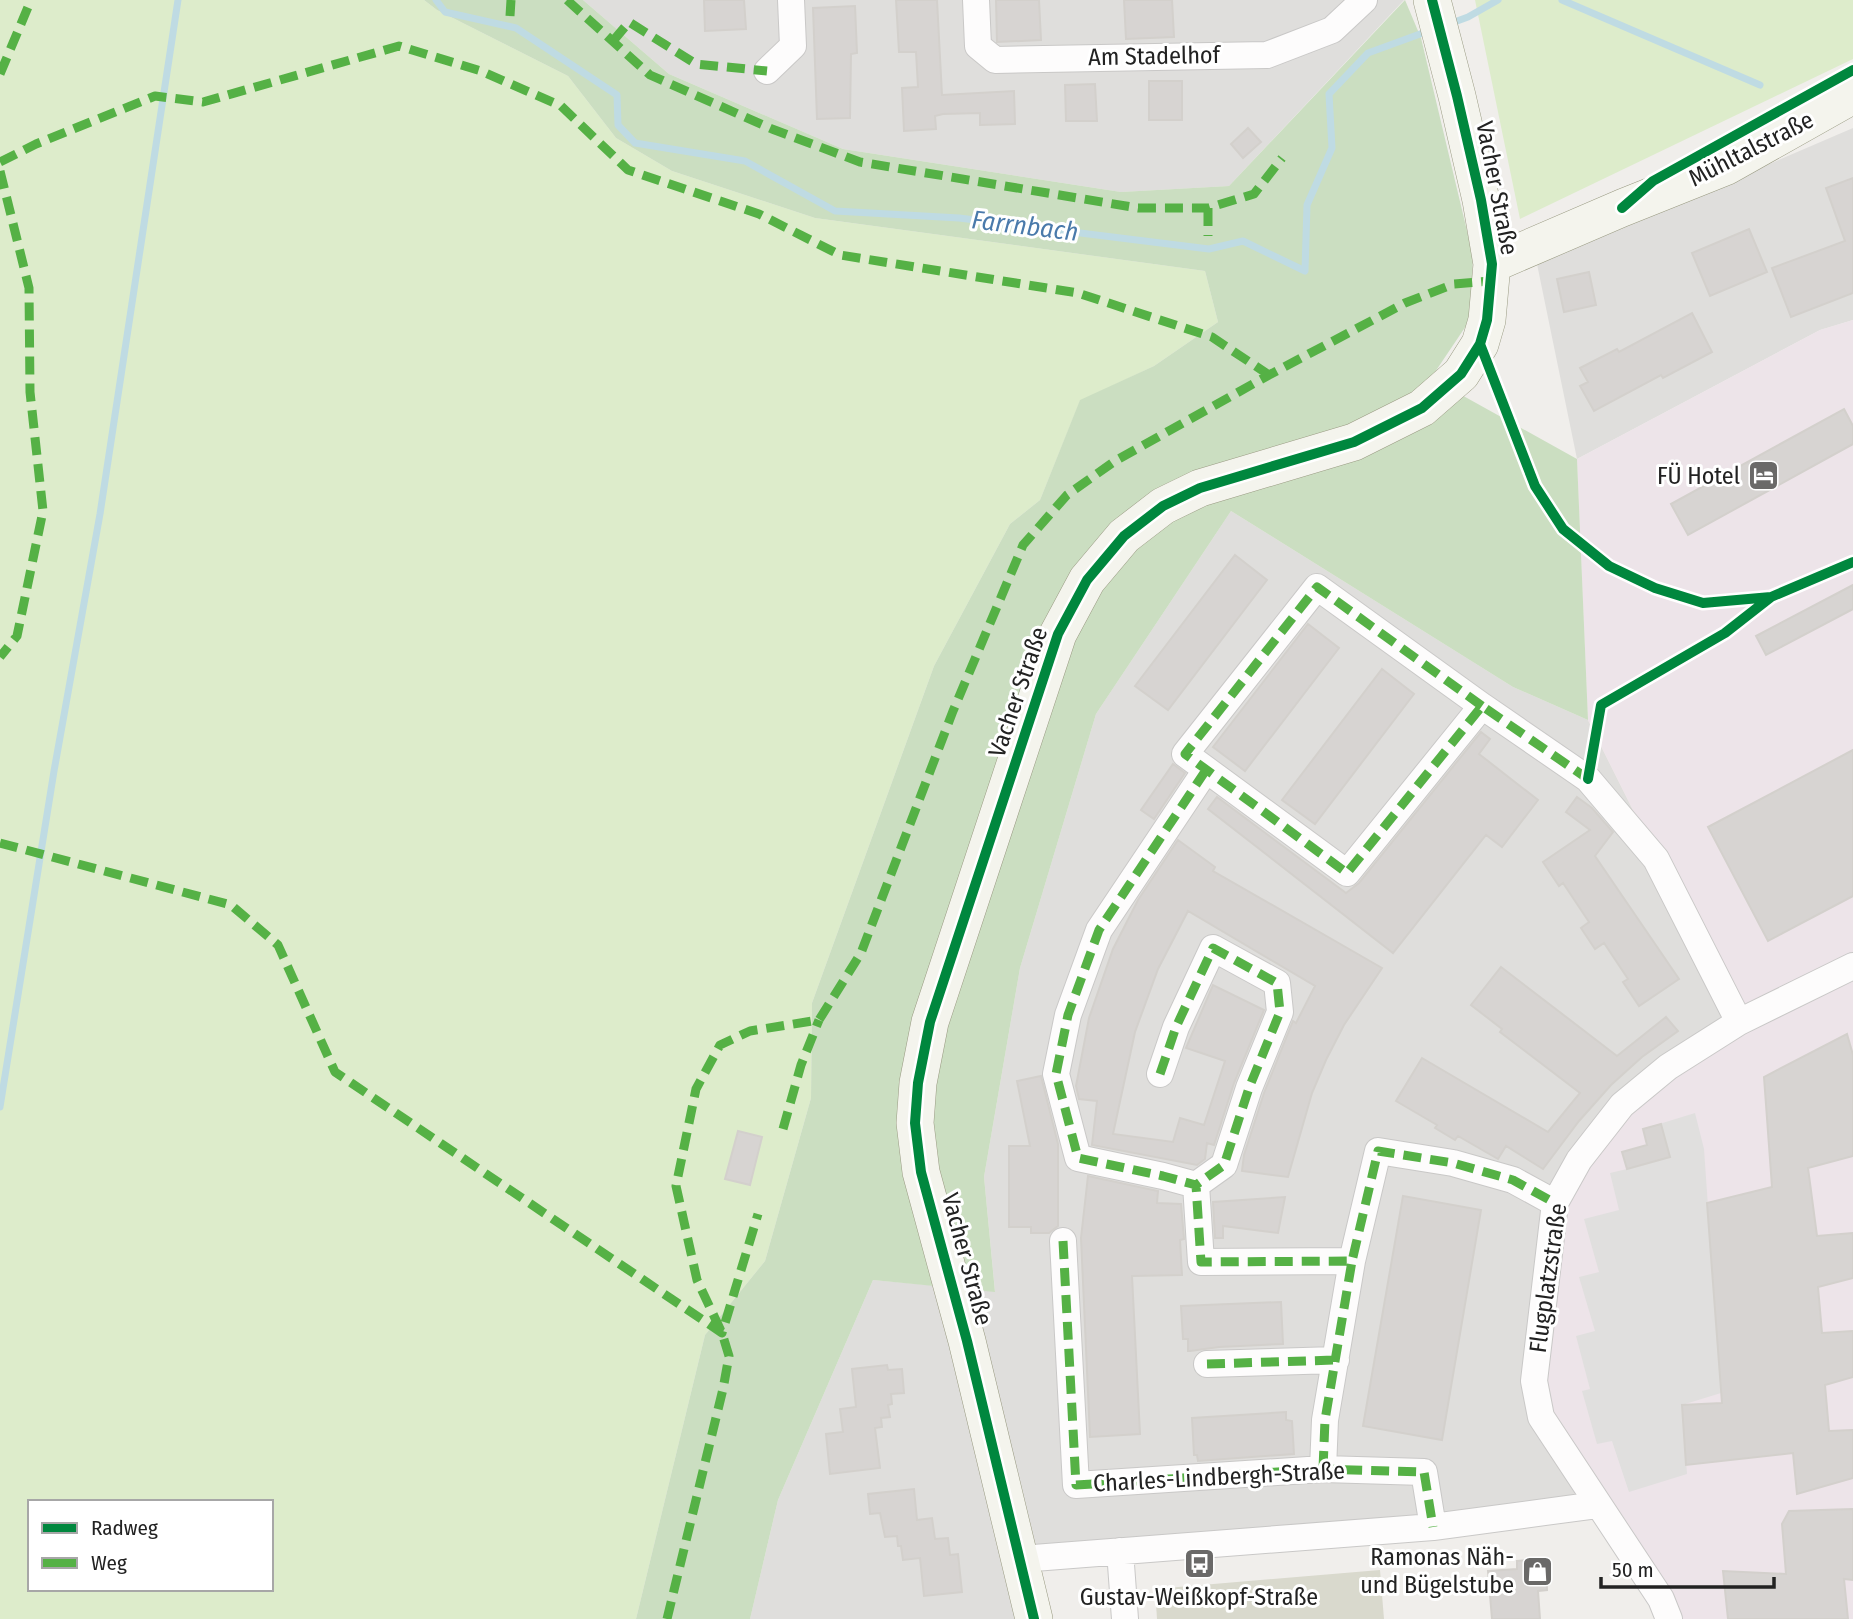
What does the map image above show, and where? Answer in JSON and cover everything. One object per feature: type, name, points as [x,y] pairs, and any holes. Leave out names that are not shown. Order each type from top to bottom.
[{"type":"street","points":[[767,71],[793,46],[791,0]]},
{"type":"street","name":"Am Stadelhof","points":[[976,0],[978,46],[995,60],[1267,55],[1332,30],[1364,0]]},
{"type":"street","name":"Vacher Straße","points":[[1034,1619],[967,1341],[921,1172],[915,1123],[918,1083],[930,1022],[1058,634],[1094,571],[1124,536],[1163,506],[1200,488],[1354,442],[1422,408],[1461,374],[1480,344],[1489,312],[1492,264],[1481,200],[1437,16]]},
{"type":"street","name":"Mühltalstraße","points":[[1492,264],[1727,166],[1853,95]]},
{"type":"street","points":[[1482,706],[1347,873],[1185,754],[1317,587],[1588,779],[1656,859],[1739,1022]]},
{"type":"street","points":[[1196,1185],[1078,1158],[1056,1074],[1068,1015],[1099,930],[1206,770]]},
{"type":"street","points":[[1160,1074],[1176,1027],[1213,948],[1277,983],[1280,1012],[1249,1088],[1224,1165],[1196,1185]]},
{"type":"street","name":"Flugplatzstraße","points":[[1669,1619],[1661,1599],[1541,1417],[1534,1381],[1555,1203],[1579,1160],[1622,1105],[1668,1068],[1739,1022],[1853,966]]},
{"type":"street","points":[[1323,1469],[1325,1420],[1352,1261],[1378,1151],[1465,1166],[1513,1180],[1555,1203]]},
{"type":"street","points":[[1196,1185],[1201,1262],[1352,1261]]},
{"type":"street","name":"Charles-Lindbergh-Straße","points":[[1063,1241],[1076,1485],[1323,1469],[1424,1472],[1433,1527]]},
{"type":"street","points":[[1207,1364],[1336,1360]]},
{"type":"street","points":[[1021,1559],[1433,1527],[1597,1505]]},
{"type":"street","points":[[1120,1551],[1125,1619]]},
{"type":"shaded area","points":[[583,0],[1404,0],[1229,186],[1121,192],[843,149],[669,74]]},
{"type":"shaded area","points":[[1853,128],[1853,320],[1820,330],[1577,459],[1537,264]]},
{"type":"shaded area","points":[[1853,320],[1853,1619],[1669,1619],[1541,1417],[1555,1203],[1622,1105],[1739,1022],[1588,720],[1577,459],[1820,330]]},
{"type":"shaded area","points":[[1231,511],[1513,687],[1588,720],[1739,1022],[1597,1505],[1022,1559],[1022,1619],[750,1619],[778,1500],[873,1280],[995,1291],[984,1177],[1020,968],[1096,714]]},
{"type":"shaded area","points":[[1695,1113],[1704,1149],[1721,1393],[1682,1405],[1687,1474],[1629,1492],[1612,1441],[1597,1444],[1582,1391],[1590,1389],[1576,1336],[1595,1331],[1579,1277],[1599,1272],[1584,1219],[1619,1210],[1610,1173],[1627,1169],[1647,1145],[1643,1129]]},
{"type":"shaded area","points":[[1380,1570],[1384,1619],[1157,1619],[1155,1589]]},
{"type":"green space","points":[[0,0],[424,0],[437,10],[568,76],[616,138],[672,171],[815,218],[1205,271],[1218,322],[1154,366],[1080,401],[1040,500],[1010,524],[934,666],[812,1003],[811,1098],[765,1261],[705,1335],[636,1619],[0,1619]]},
{"type":"green space","points":[[424,0],[583,0],[669,74],[843,149],[1121,192],[1229,186],[1405,0],[1421,38],[1473,256],[1470,320],[1431,378],[1577,459],[1588,720],[1513,687],[1231,511],[1096,714],[1020,968],[984,1177],[995,1292],[873,1280],[778,1500],[750,1619],[636,1619],[705,1335],[765,1261],[811,1098],[812,1003],[934,666],[1010,524],[1040,500],[1080,400],[1154,366],[1218,322],[1205,271],[815,218],[672,171],[616,138],[568,76],[437,10]]},
{"type":"green space","points":[[1475,0],[1853,0],[1853,59],[1520,219]]},
{"type":"building","points":[[704,0],[744,0],[746,29],[705,31]]},
{"type":"building","points":[[896,0],[937,0],[942,95],[1014,91],[1015,124],[980,125],[980,113],[943,114],[935,116],[936,129],[904,131],[902,88],[918,87],[916,52],[899,52]]},
{"type":"building","points":[[996,0],[1039,0],[1041,40],[997,42]]},
{"type":"building","points":[[1124,0],[1172,0],[1174,37],[1126,39]]},
{"type":"building","points":[[855,6],[857,53],[851,54],[850,118],[817,119],[813,8]]},
{"type":"building","points":[[1149,81],[1182,81],[1182,120],[1149,120]]},
{"type":"building","points":[[1095,84],[1097,121],[1066,121],[1065,85]]},
{"type":"building","points":[[1248,128],[1261,142],[1243,158],[1231,144]]},
{"type":"building","points":[[1853,178],[1853,293],[1791,317],[1772,268],[1845,241],[1826,188]]},
{"type":"building","points":[[1749,229],[1767,272],[1710,296],[1692,253]]},
{"type":"building","points":[[1589,272],[1596,305],[1564,312],[1557,279]]},
{"type":"building","points":[[1692,313],[1712,352],[1663,378],[1661,375],[1594,411],[1580,386],[1588,382],[1580,368],[1617,349],[1619,352]]},
{"type":"building","points":[[1844,409],[1853,426],[1853,444],[1688,535],[1671,504]]},
{"type":"building","points":[[1235,555],[1267,580],[1168,710],[1135,686]]},
{"type":"building","points":[[1853,585],[1853,609],[1766,655],[1756,636]]},
{"type":"building","points":[[1308,624],[1339,648],[1245,771],[1213,747]]},
{"type":"building","points":[[1382,669],[1414,694],[1315,824],[1282,800]]},
{"type":"building","points":[[1481,732],[1490,739],[1479,754],[1538,800],[1502,847],[1486,835],[1393,953],[1208,809],[1217,797],[1346,893],[1359,883]]},
{"type":"building","points":[[1853,750],[1853,896],[1768,941],[1708,827]]},
{"type":"building","points":[[1173,764],[1185,773],[1154,819],[1141,810]]},
{"type":"building","points":[[1577,797],[1592,808],[1613,832],[1595,856],[1679,979],[1639,1006],[1623,982],[1628,979],[1604,943],[1595,949],[1581,928],[1589,922],[1563,883],[1559,886],[1543,862],[1590,830],[1566,812]]},
{"type":"building","points":[[1178,840],[1215,867],[1213,871],[1382,968],[1344,1025],[1326,1060],[1312,1093],[1288,1177],[1242,1171],[1244,1155],[1264,1093],[1293,1021],[1296,1023],[1315,986],[1188,911],[1158,969],[1135,1032],[1113,1134],[1173,1142],[1180,1118],[1204,1125],[1225,1061],[1186,1048],[1213,985],[1264,1010],[1234,1083],[1214,1145],[1207,1143],[1205,1159],[1197,1165],[1092,1145],[1097,1101],[1079,1099],[1076,1086],[1089,1018],[1113,949],[1138,900]]},
{"type":"building","points":[[1501,967],[1617,1056],[1666,1017],[1678,1031],[1642,1057],[1611,1085],[1579,1121],[1543,1169],[1506,1146],[1498,1159],[1458,1136],[1455,1140],[1435,1128],[1437,1125],[1396,1101],[1422,1058],[1548,1132],[1580,1093],[1500,1032],[1502,1029],[1471,1005]]},
{"type":"building","points":[[1847,1034],[1853,1055],[1853,1156],[1808,1168],[1817,1236],[1853,1233],[1853,1278],[1818,1287],[1822,1333],[1853,1331],[1853,1377],[1825,1385],[1829,1431],[1853,1430],[1853,1478],[1797,1494],[1793,1453],[1686,1465],[1682,1405],[1722,1403],[1707,1203],[1772,1187],[1764,1077]]},
{"type":"building","points":[[1041,1076],[1058,1144],[1058,1226],[1049,1233],[1031,1233],[1031,1227],[1009,1227],[1009,1146],[1030,1146],[1017,1081]]},
{"type":"building","points":[[1661,1124],[1670,1157],[1627,1169],[1622,1152],[1647,1145],[1643,1129]]},
{"type":"building","points":[[738,1131],[762,1137],[750,1185],[725,1179]]},
{"type":"building","points":[[1088,1176],[1158,1191],[1157,1203],[1181,1204],[1184,1239],[1180,1240],[1182,1275],[1132,1276],[1140,1434],[1090,1437],[1081,1238]]},
{"type":"building","points":[[1403,1196],[1481,1210],[1442,1440],[1363,1426]]},
{"type":"building","points":[[1285,1197],[1278,1233],[1223,1226],[1223,1238],[1215,1238],[1213,1202]]},
{"type":"building","points":[[1281,1302],[1283,1344],[1188,1351],[1188,1339],[1183,1339],[1181,1306]]},
{"type":"building","points":[[887,1365],[888,1370],[902,1369],[904,1393],[891,1394],[892,1404],[888,1405],[890,1417],[881,1418],[882,1427],[875,1428],[880,1468],[830,1474],[826,1434],[843,1432],[840,1409],[856,1407],[852,1369]]},
{"type":"building","points":[[1286,1412],[1286,1420],[1292,1421],[1294,1454],[1198,1461],[1197,1455],[1194,1455],[1192,1418]]},
{"type":"building","points":[[914,1489],[917,1520],[932,1518],[935,1539],[948,1538],[950,1555],[958,1554],[962,1592],[924,1596],[920,1558],[903,1560],[897,1536],[885,1537],[880,1513],[870,1514],[868,1494]]},
{"type":"building","points":[[1853,1509],[1853,1580],[1844,1579],[1848,1619],[1728,1619],[1723,1571],[1786,1574],[1782,1524],[1789,1511]]},
{"type":"building","points":[[1545,1559],[1547,1590],[1538,1591],[1540,1619],[1492,1619],[1488,1571],[1517,1569],[1517,1561]]},
{"type":"waterway","points":[[0,1107],[54,771],[100,514],[178,0]]},
{"type":"waterway","name":"Farrnbach","points":[[436,0],[445,12],[516,28],[617,95],[618,125],[635,143],[745,161],[835,211],[959,218],[1209,249],[1243,241],[1305,271],[1307,205],[1332,148],[1329,94],[1368,53],[1431,30]]},
{"type":"waterway","name":"Farrnbach","points":[[1449,24],[1498,0]]},
{"type":"waterway","points":[[1562,0],[1760,85]]},
{"type":"marked path","points":[[0,74],[31,0]]},
{"type":"marked path","points":[[510,16],[511,0]]},
{"type":"marked path","points":[[567,0],[650,75],[772,129],[860,162],[1138,208],[1208,208],[1254,194],[1282,158]]},
{"type":"marked path","points":[[613,41],[629,22],[696,64],[767,71]]},
{"type":"marked path","points":[[0,162],[36,144],[155,96],[203,102],[399,46],[481,71],[561,106],[628,170],[759,214],[840,255],[1078,293],[1212,337],[1269,375]]},
{"type":"marked path","points":[[0,171],[29,288],[30,392],[43,511],[17,636],[0,657]]},
{"type":"marked path","points":[[1208,208],[1208,236]]},
{"type":"marked path","points":[[667,1619],[729,1356],[722,1333],[697,1280],[676,1186],[696,1089],[720,1045],[750,1031],[819,1020],[861,953],[953,711],[1023,545],[1067,495],[1115,461],[1405,303],[1454,284],[1491,281]]},
{"type":"marked path","points":[[1482,706],[1317,587],[1185,754],[1347,873],[1482,706],[1588,779],[1589,775]]},
{"type":"marked path","points":[[1206,770],[1099,930],[1068,1015],[1056,1074],[1078,1158],[1196,1185],[1201,1262],[1352,1261],[1378,1151],[1453,1163],[1513,1180],[1555,1203]]},
{"type":"marked path","points":[[0,843],[231,905],[278,945],[335,1072],[722,1333],[758,1214]]},
{"type":"marked path","points":[[1160,1074],[1176,1027],[1213,948],[1277,983],[1280,1012],[1249,1088],[1224,1165],[1196,1185]]},
{"type":"marked path","points":[[783,1129],[801,1065],[819,1020]]},
{"type":"marked path","points":[[1063,1241],[1076,1485],[1323,1469],[1424,1472],[1433,1527]]},
{"type":"marked path","points":[[1323,1469],[1325,1420],[1352,1261]]},
{"type":"marked path","points":[[1207,1364],[1336,1360]]},
{"type":"cycle path","points":[[1034,1619],[967,1341],[921,1172],[915,1123],[918,1083],[930,1022],[1058,634],[1087,580],[1124,536],[1163,506],[1200,488],[1354,442],[1422,408],[1461,374],[1480,344],[1487,320],[1492,264],[1481,200],[1432,0]]},
{"type":"cycle path","points":[[1622,208],[1653,181],[1853,70]]},
{"type":"cycle path","points":[[1480,344],[1535,486],[1563,529],[1609,566],[1655,588],[1703,603],[1771,597],[1853,562]]},
{"type":"cycle path","points":[[1588,779],[1601,705],[1725,633],[1771,597]]},
{"type":"place","name":"FÜ Hotel","points":[[1763,476]]},
{"type":"place","name":"Gustav-Weißkopf-Straße","points":[[1199,1563]]},
{"type":"place","name":"Ramonas Näh- und Bügelstube","points":[[1537,1571]]}]
